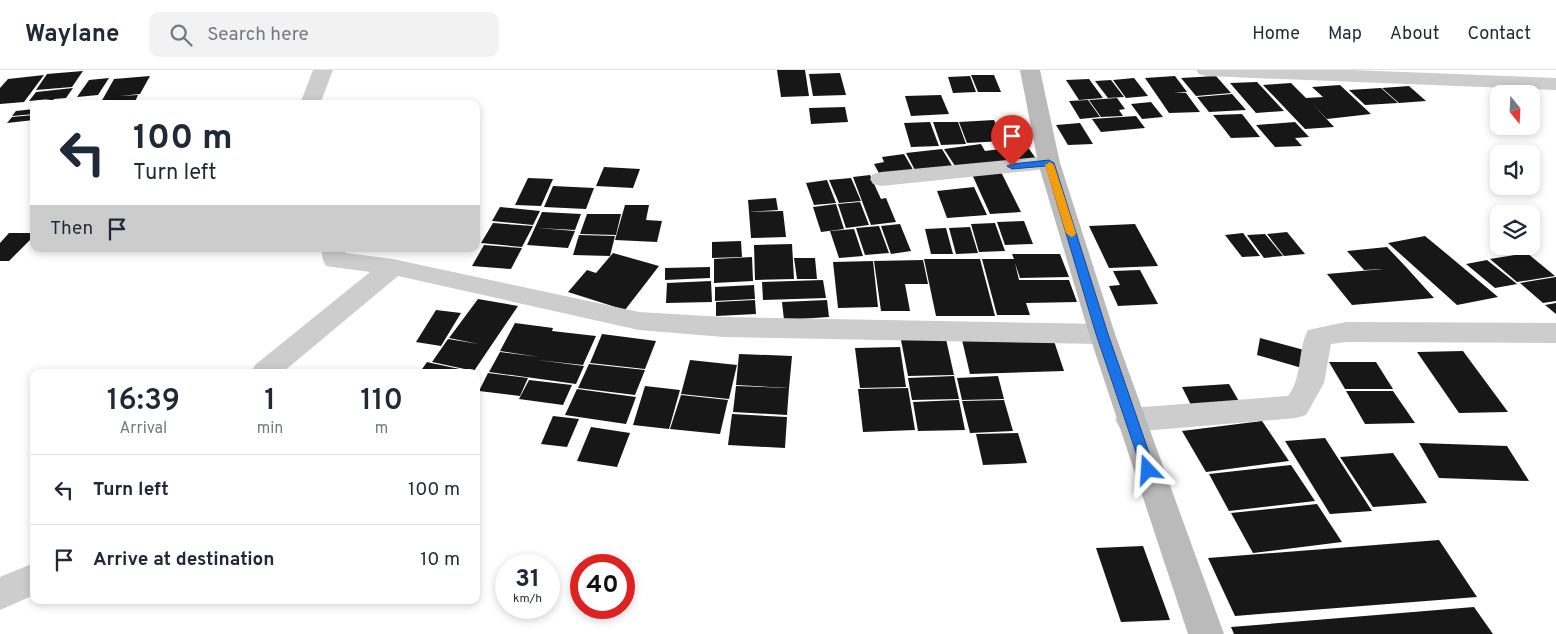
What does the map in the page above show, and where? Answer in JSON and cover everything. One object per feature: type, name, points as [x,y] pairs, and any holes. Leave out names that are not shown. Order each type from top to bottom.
[{"type":"street","points":[[311,100],[322,70]]},
{"type":"street","points":[[1030,70],[1049,163],[1102,334],[1130,420],[1206,634]]},
{"type":"street","points":[[1206,70],[1556,84]]},
{"type":"street","points":[[1511,70],[1531,83]]},
{"type":"street","points":[[881,179],[1049,163]]},
{"type":"street","points":[[334,252],[335,260],[393,268],[639,321],[724,327],[1102,334]]},
{"type":"street","points":[[269,369],[393,268]]},
{"type":"street","points":[[1130,420],[1296,407],[1306,396],[1311,382],[1318,337],[1346,332],[1556,334]]},
{"type":"street","points":[[0,594],[30,580]]},
{"type":"building","points":[[777,70],[805,70],[809,96],[781,97]]},
{"type":"building","points":[[83,71],[72,87],[36,90],[47,74]]},
{"type":"building","points":[[840,73],[846,95],[813,96],[809,74]]},
{"type":"building","points":[[44,75],[24,102],[0,104],[0,88],[8,79]]},
{"type":"building","points":[[971,75],[994,75],[1001,92],[978,92]]},
{"type":"building","points":[[150,76],[140,94],[120,96],[138,95],[136,100],[102,100],[114,79]]},
{"type":"building","points":[[970,76],[976,92],[953,93],[948,77]]},
{"type":"building","points":[[1175,76],[1187,92],[1174,93],[1186,93],[1200,112],[1169,113],[1145,78]]},
{"type":"building","points":[[1216,76],[1231,93],[1196,96],[1181,78]]},
{"type":"building","points":[[109,78],[98,95],[77,97],[89,80]]},
{"type":"building","points":[[1134,78],[1148,96],[1126,98],[1113,80]]},
{"type":"building","points":[[1089,79],[1103,98],[1079,100],[1066,80]]},
{"type":"building","points":[[1111,80],[1124,97],[1108,98],[1095,81]]},
{"type":"building","points":[[1257,82],[1284,111],[1256,113],[1230,83]]},
{"type":"building","points":[[1291,83],[1306,98],[1323,97],[1312,87],[1340,85],[1371,114],[1327,119],[1311,102],[1334,127],[1305,129],[1263,85]]},
{"type":"building","points":[[1409,86],[1426,101],[1399,103],[1382,88]]},
{"type":"building","points":[[73,88],[66,98],[29,101],[36,92]]},
{"type":"building","points":[[1381,88],[1398,103],[1365,105],[1349,90]]},
{"type":"building","points":[[1232,94],[1246,110],[1209,112],[1197,97]]},
{"type":"building","points":[[941,95],[949,114],[911,116],[905,96]]},
{"type":"building","points":[[1117,98],[1125,109],[1119,110],[1123,116],[1101,117],[1089,100]]},
{"type":"building","points":[[1088,100],[1100,117],[1080,119],[1069,101]]},
{"type":"building","points":[[1151,102],[1163,117],[1142,119],[1131,104]]},
{"type":"building","points":[[845,107],[848,122],[811,124],[809,108]]},
{"type":"building","points":[[30,109],[30,114],[12,116],[16,111]]},
{"type":"building","points":[[1242,114],[1260,137],[1231,138],[1213,115]]},
{"type":"building","points":[[30,115],[30,120],[7,123],[12,117]]},
{"type":"building","points":[[1136,116],[1145,128],[1101,132],[1092,119]]},
{"type":"building","points":[[994,120],[1003,141],[967,143],[959,122]]},
{"type":"building","points":[[930,122],[939,146],[911,147],[904,123]]},
{"type":"building","points":[[933,122],[958,122],[966,144],[941,145]]},
{"type":"building","points":[[1295,122],[1309,137],[1295,138],[1302,146],[1275,147],[1256,125]]},
{"type":"building","points":[[1080,123],[1093,144],[1068,145],[1056,125]]},
{"type":"building","points":[[1022,139],[1037,160],[1012,163],[998,142]]},
{"type":"building","points":[[981,144],[985,151],[1000,149],[1009,162],[957,169],[944,149]]},
{"type":"building","points":[[942,149],[954,169],[917,174],[906,153]]},
{"type":"building","points":[[904,154],[915,173],[881,177],[874,164],[884,162],[882,157]]},
{"type":"building","points":[[604,167],[640,169],[633,188],[596,186]]},
{"type":"building","points":[[1000,170],[1021,212],[990,214],[971,172]]},
{"type":"building","points":[[870,175],[881,199],[886,198],[896,222],[871,225],[853,177]]},
{"type":"building","points":[[528,178],[553,179],[541,206],[515,205]]},
{"type":"building","points":[[851,178],[861,201],[839,203],[829,180]]},
{"type":"building","points":[[827,180],[836,203],[814,205],[806,183]]},
{"type":"building","points":[[553,186],[594,188],[586,209],[544,207]]},
{"type":"building","points":[[974,187],[987,215],[947,218],[937,191]]},
{"type":"building","points":[[776,198],[778,210],[749,212],[748,200]]},
{"type":"building","points":[[860,202],[869,225],[846,228],[838,204]]},
{"type":"building","points":[[836,204],[844,229],[821,232],[813,207]]},
{"type":"building","points":[[625,205],[649,205],[646,220],[662,221],[657,242],[615,240]]},
{"type":"building","points":[[500,207],[540,211],[533,225],[492,221]]},
{"type":"building","points":[[783,211],[786,237],[751,238],[749,212]]},
{"type":"building","points":[[542,212],[581,214],[575,230],[538,228],[575,231],[568,248],[527,245]]},
{"type":"building","points":[[587,214],[621,214],[616,235],[580,234]]},
{"type":"building","points":[[1024,221],[1033,244],[1005,245],[997,222]]},
{"type":"building","points":[[493,223],[533,226],[522,247],[481,243]]},
{"type":"building","points":[[995,223],[1005,251],[979,252],[971,224]]},
{"type":"building","points":[[900,224],[911,251],[891,254],[881,226]]},
{"type":"building","points":[[1135,224],[1158,266],[1109,268],[1089,226]]},
{"type":"building","points":[[879,226],[889,253],[865,255],[856,228]]},
{"type":"building","points":[[970,227],[978,253],[956,254],[949,228]]},
{"type":"building","points":[[946,228],[953,254],[931,254],[925,229]]},
{"type":"building","points":[[854,229],[863,256],[839,258],[830,231]]},
{"type":"building","points":[[1287,232],[1305,254],[1284,256],[1267,234]]},
{"type":"building","points":[[9,233],[30,233],[30,240],[9,261],[0,261],[0,243]]},
{"type":"building","points":[[1243,233],[1260,256],[1242,257],[1225,235]]},
{"type":"building","points":[[1265,234],[1283,256],[1264,258],[1247,235]]},
{"type":"building","points":[[579,235],[615,236],[610,256],[573,255]]},
{"type":"building","points":[[1425,236],[1498,297],[1457,305],[1388,243]]},
{"type":"building","points":[[741,241],[742,257],[712,258],[712,242]]},
{"type":"building","points":[[792,244],[794,279],[755,280],[754,245]]},
{"type":"building","points":[[484,245],[522,248],[511,269],[472,266]]},
{"type":"building","points":[[1387,247],[1434,298],[1352,305],[1327,274],[1383,269],[1364,270],[1347,251]]},
{"type":"building","points":[[613,253],[659,266],[625,310],[568,292],[587,270],[596,273]]},
{"type":"building","points":[[1012,254],[1060,254],[1069,277],[1020,278],[1015,263],[1019,280],[1069,280],[1077,302],[1026,303],[1030,315],[997,315],[982,259],[1014,259]]},
{"type":"building","points":[[1529,255],[1555,276],[1517,282],[1490,259]]},
{"type":"building","points":[[752,257],[753,281],[714,283],[714,259]]},
{"type":"building","points":[[794,258],[815,258],[817,279],[797,279]]},
{"type":"building","points":[[924,259],[980,259],[995,316],[936,316]]},
{"type":"building","points":[[923,260],[928,284],[905,284],[910,311],[881,311],[874,261]]},
{"type":"building","points":[[1487,260],[1517,284],[1495,288],[1466,264]]},
{"type":"building","points":[[873,261],[878,307],[838,308],[833,262]]},
{"type":"building","points":[[710,267],[710,278],[665,280],[665,268]]},
{"type":"building","points":[[1140,270],[1158,304],[1118,306],[1109,286],[1120,285],[1113,271]]},
{"type":"building","points":[[1556,277],[1556,301],[1543,303],[1520,283]]},
{"type":"building","points":[[823,280],[826,298],[763,300],[762,282]]},
{"type":"building","points":[[711,281],[712,302],[666,303],[667,283]]},
{"type":"building","points":[[754,285],[755,299],[715,301],[715,287]]},
{"type":"building","points":[[478,299],[518,306],[475,369],[465,369],[432,362],[448,339],[479,344],[449,338]]},
{"type":"building","points":[[755,300],[756,314],[716,316],[716,302]]},
{"type":"building","points":[[827,300],[829,317],[784,320],[782,302]]},
{"type":"building","points":[[1556,303],[1556,314],[1545,305]]},
{"type":"building","points":[[436,310],[461,313],[441,346],[416,342]]},
{"type":"building","points":[[515,323],[553,328],[552,331],[596,336],[583,365],[537,360],[584,366],[576,384],[489,372],[500,352],[540,357],[500,351]]},
{"type":"building","points":[[602,334],[656,341],[645,369],[590,363]]},
{"type":"building","points":[[1053,338],[1064,371],[970,374],[962,340]]},
{"type":"building","points":[[1260,338],[1304,350],[1302,368],[1257,355]]},
{"type":"building","points":[[946,339],[954,375],[908,376],[901,340]]},
{"type":"building","points":[[900,347],[906,387],[860,388],[855,348]]},
{"type":"building","points":[[1463,351],[1508,412],[1459,413],[1417,352]]},
{"type":"building","points":[[739,354],[792,356],[789,388],[736,385]]},
{"type":"building","points":[[690,360],[737,365],[729,399],[681,394]]},
{"type":"building","points":[[427,362],[460,369],[422,369]]},
{"type":"building","points":[[1329,362],[1376,362],[1393,389],[1345,389]]},
{"type":"building","points":[[589,364],[645,370],[635,395],[578,388]]},
{"type":"building","points":[[488,373],[528,378],[520,396],[480,391]]},
{"type":"building","points":[[954,376],[959,399],[912,400],[908,378]]},
{"type":"building","points":[[998,376],[1004,399],[962,400],[957,378]]},
{"type":"building","points":[[529,380],[572,385],[563,405],[519,399]]},
{"type":"building","points":[[1229,384],[1240,403],[1192,407],[1182,387]]},
{"type":"building","points":[[645,386],[680,390],[669,429],[633,425]]},
{"type":"building","points":[[736,386],[789,388],[787,415],[733,412]]},
{"type":"building","points":[[908,388],[915,430],[863,432],[858,389]]},
{"type":"building","points":[[577,389],[636,397],[626,424],[565,415]]},
{"type":"building","points":[[1346,391],[1393,391],[1415,423],[1365,424]]},
{"type":"building","points":[[681,395],[728,400],[720,434],[670,429]]},
{"type":"building","points":[[959,400],[965,430],[918,431],[913,402]]},
{"type":"building","points":[[1004,400],[1013,431],[970,433],[962,401]]},
{"type":"building","points":[[732,414],[787,417],[785,448],[728,445]]},
{"type":"building","points":[[553,416],[579,419],[567,447],[541,444]]},
{"type":"building","points":[[1262,421],[1289,461],[1206,472],[1182,431]]},
{"type":"building","points":[[591,427],[630,433],[617,467],[577,461]]},
{"type":"building","points":[[1018,433],[1027,463],[983,465],[976,434]]},
{"type":"building","points":[[1325,438],[1372,511],[1330,514],[1285,441]]},
{"type":"building","points":[[1419,443],[1507,446],[1529,481],[1439,478]]},
{"type":"building","points":[[1393,453],[1427,503],[1373,507],[1340,457]]},
{"type":"building","points":[[1291,465],[1315,501],[1229,511],[1209,474]]},
{"type":"building","points":[[1317,504],[1342,542],[1253,553],[1231,513]]},
{"type":"building","points":[[1439,540],[1477,597],[1235,616],[1208,558]]},
{"type":"building","points":[[1143,546],[1170,620],[1121,622],[1096,548]]},
{"type":"building","points":[[1474,607],[1493,634],[1234,634],[1231,627]]},
{"type":"slow traffic","points":[[1050,165],[1071,233]]},
{"type":"route","points":[[1012,166],[1049,163],[1102,334],[1148,470]]}]
